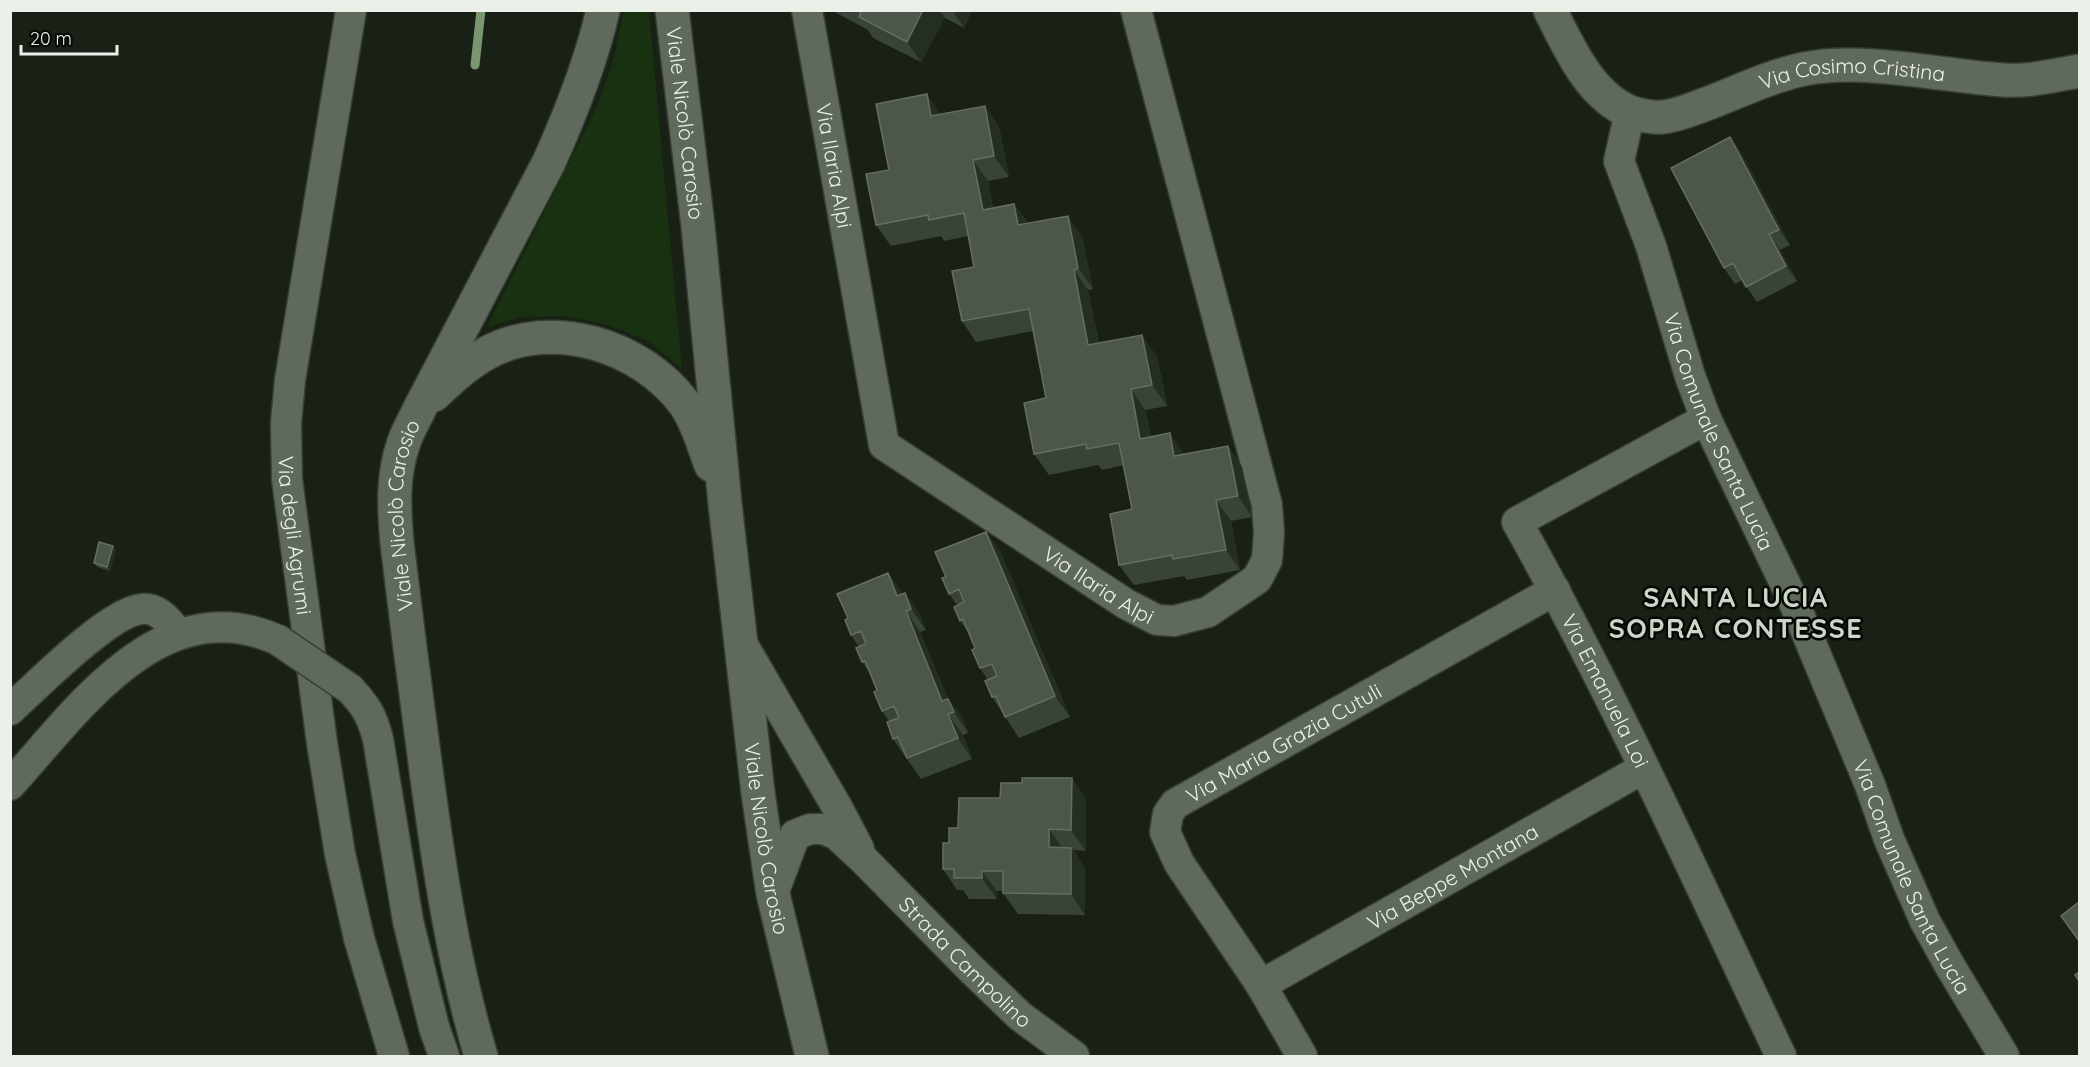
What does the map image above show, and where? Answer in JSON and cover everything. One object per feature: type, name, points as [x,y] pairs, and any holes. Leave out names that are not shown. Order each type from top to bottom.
[{"type":"main road","name":"Viale Nicolò Carosio","points":[[481,1056],[468,1014],[449,928],[396,543],[394,507],[396,472],[404,441],[420,408],[549,162],[567,122],[595,45],[603,10]]},
{"type":"main road","name":"Viale Nicolò Carosio","points":[[672,10],[698,226],[739,639],[758,793],[773,894],[812,1056]]},
{"type":"main road","points":[[1550,10],[1585,74],[1606,97],[1630,112]]},
{"type":"main road","name":"Via Cosimo Cristina","points":[[1630,112],[1660,117],[1690,110],[1804,69],[1846,66],[1895,68],[2005,80],[2031,79],[2079,71]]},
{"type":"main road","points":[[420,408],[465,366],[490,351],[519,341],[579,338],[641,363],[664,380],[685,405],[725,504]]},
{"type":"street","name":"Via degli Agrumi","points":[[351,10],[290,380],[286,423],[287,479],[322,743],[340,854],[359,938],[394,1056]]},
{"type":"street","name":"Via Ilaria Alpi","points":[[807,10],[884,445],[1126,604],[1156,620],[1174,621],[1208,612],[1257,579],[1267,560],[1269,533],[1264,494],[1136,10]]},
{"type":"street","name":"Via Comunale Santa Lucia","points":[[1630,112],[1619,161],[1651,246],[1690,376],[1706,419],[1793,600],[1889,839],[1925,921],[2004,1056]]},
{"type":"street","name":"Via Emanuela Loi","points":[[1706,419],[1517,522],[1555,590],[1644,768],[1781,1056]]},
{"type":"street","name":"Via Maria Grazia Cutuli","points":[[1302,1056],[1261,985],[1179,863],[1165,832],[1168,814],[1175,804],[1555,590]]},
{"type":"street","points":[[10,710],[82,645],[112,620],[127,612],[143,608],[158,613],[170,621],[178,634]]},
{"type":"street","points":[[10,785],[98,687],[144,650],[178,634],[213,627],[237,627],[258,631],[278,640],[350,689],[374,721],[408,921],[434,1027],[444,1056]]},
{"type":"street","name":"Strada Campolino","points":[[739,639],[837,807],[864,860]]},
{"type":"street","name":"Via Beppe Montana","points":[[1261,985],[1644,768]]},
{"type":"street","name":"Strada Campolino","points":[[773,894],[795,835],[810,829],[823,829],[836,834],[1020,1016],[1074,1056]]},
{"type":"green space","points":[[624,11],[649,11],[682,369],[648,341],[608,325],[565,316],[521,317],[487,327],[596,109],[612,65]]},
{"type":"building","points":[[856,10],[923,10],[907,42],[859,17],[861,13]]},
{"type":"building","points":[[927,94],[931,116],[985,106],[994,156],[973,160],[983,210],[1014,204],[1018,225],[1068,216],[1078,268],[1074,270],[1088,345],[1142,335],[1152,385],[1131,389],[1140,439],[1170,433],[1174,456],[1228,446],[1238,496],[1216,500],[1226,550],[1173,559],[1172,555],[1119,565],[1110,514],[1132,509],[1119,443],[1087,449],[1086,444],[1034,454],[1024,403],[1046,398],[1029,309],[962,321],[952,271],[974,267],[964,213],[929,220],[928,215],[876,225],[866,174],[889,170],[876,104]]},
{"type":"building","points":[[1730,137],[1779,230],[1769,234],[1786,266],[1746,287],[1733,263],[1724,268],[1671,168]]},
{"type":"building","points":[[986,532],[1055,696],[1005,717],[996,696],[992,697],[985,681],[997,676],[992,664],[980,668],[972,650],[975,648],[963,619],[960,621],[954,607],[964,602],[959,589],[949,594],[942,578],[946,577],[935,552]]},
{"type":"building","points":[[99,542],[113,546],[107,567],[94,563]]},
{"type":"building","points":[[888,573],[897,596],[905,593],[911,609],[906,611],[942,701],[948,699],[954,712],[948,714],[958,738],[907,758],[898,737],[893,739],[887,722],[899,718],[894,706],[882,711],[874,692],[877,690],[865,661],[862,662],[856,648],[866,644],[861,631],[851,635],[845,620],[848,618],[837,594]]},
{"type":"building","points":[[1022,778],[1072,778],[1071,830],[1049,829],[1049,847],[1071,848],[1071,894],[1003,893],[1003,871],[982,871],[982,878],[954,878],[954,869],[943,869],[943,843],[949,843],[949,828],[958,828],[959,798],[1000,798],[1001,783],[1022,783]]},
{"type":"building","points":[[2079,902],[2079,941],[2061,916]]},
{"type":"waterway","points":[[475,65],[481,10]]},
{"type":"district","name":"SANTA LUCIA SOPRA CONTESSE","points":[[1736,612]]}]
